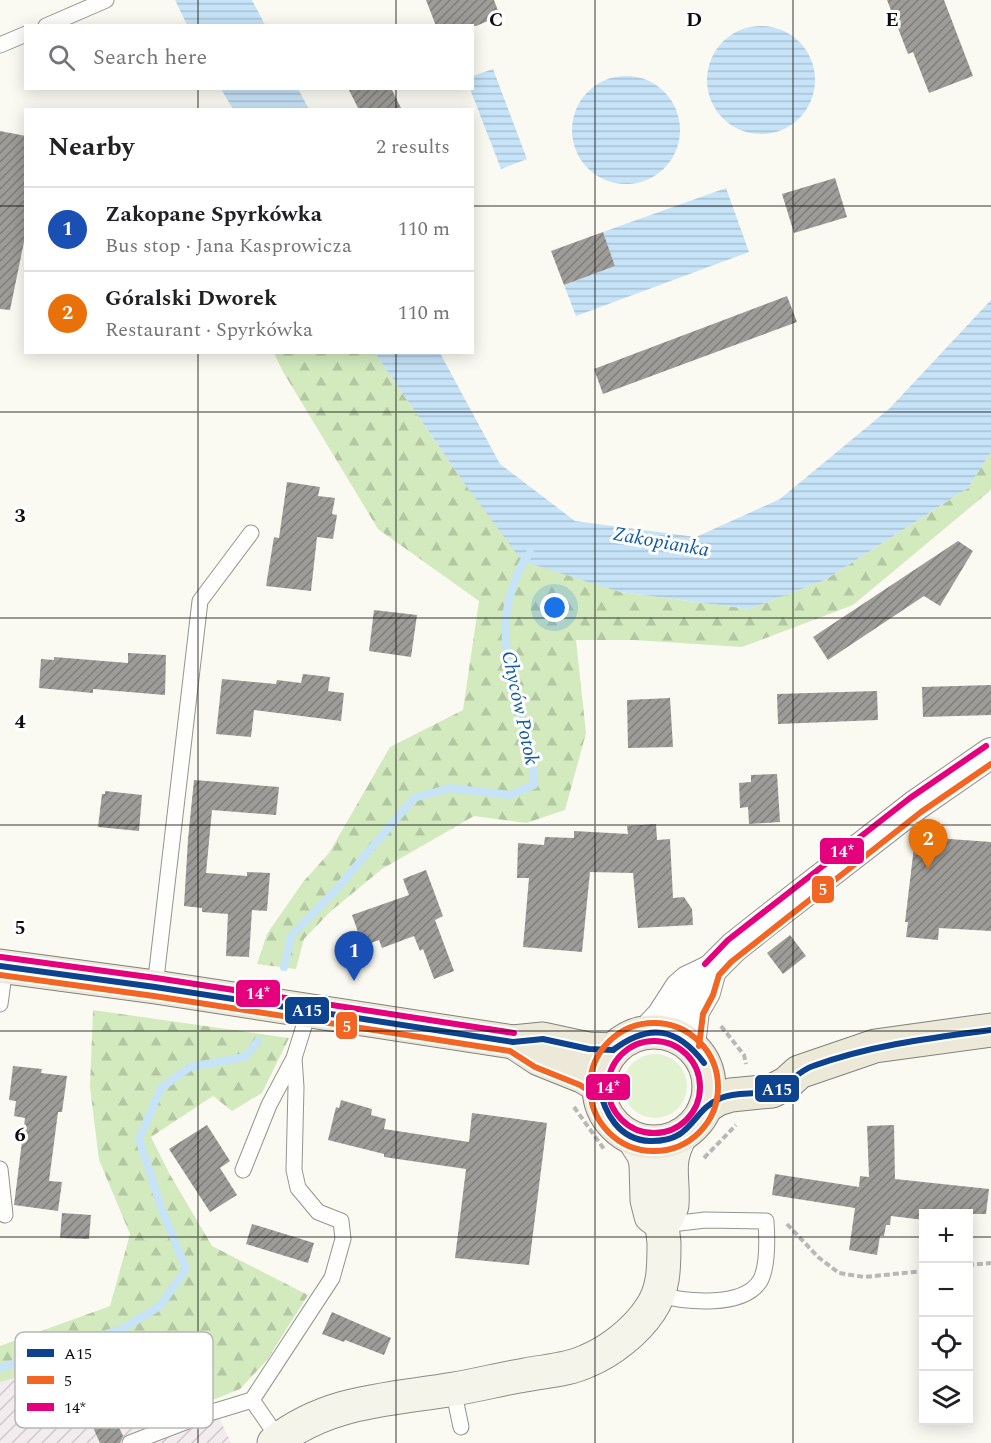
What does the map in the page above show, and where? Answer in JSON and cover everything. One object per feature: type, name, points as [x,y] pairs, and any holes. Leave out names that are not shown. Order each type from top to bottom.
[{"type":"main road","points":[[3,967],[155,987],[513,1042],[543,1039],[589,1049],[613,1050]]},
{"type":"main road","points":[[705,1107],[718,1099],[731,1095],[760,1093],[781,1088],[799,1072],[875,1046],[991,1030]]},
{"type":"main road","points":[[697,1054],[709,1085],[705,1107],[695,1123],[681,1135],[658,1142],[633,1138],[612,1122],[605,1112],[599,1086],[600,1073],[613,1050],[634,1035],[647,1032],[670,1034],[697,1054],[727,1070],[775,1069],[799,1072]]},
{"type":"main road","points":[[513,1042],[539,1059],[573,1072],[599,1086]]},
{"type":"street","points":[[647,1032],[662,1016],[680,988],[688,981],[711,970],[734,947],[916,805],[991,753]]},
{"type":"street","points":[[697,1054],[694,1011],[705,992],[711,970]]},
{"type":"street","points":[[276,1441],[294,1428],[340,1408],[392,1397],[453,1389],[558,1370],[587,1361],[633,1330],[650,1311],[662,1284],[663,1225],[672,1208],[670,1165],[673,1150],[681,1135]]},
{"type":"street","points":[[633,1138],[644,1155],[647,1200],[651,1216],[663,1225]]},
{"type":"lane","points":[[51,24],[106,0]]},
{"type":"lane","points":[[0,45],[24,35]]},
{"type":"lane","points":[[155,987],[200,601],[251,533]]},
{"type":"lane","points":[[0,1004],[3,967]]},
{"type":"lane","points":[[243,1170],[269,1105],[294,1058],[309,1010]]},
{"type":"lane","points":[[213,1412],[252,1400],[332,1278],[343,1239],[341,1221],[318,1212],[298,1188],[294,1170],[296,1097],[294,1058]]},
{"type":"lane","points":[[0,1169],[5,1215]]},
{"type":"lane","points":[[659,1295],[678,1300],[714,1301],[734,1297],[750,1292],[760,1280],[764,1269],[766,1221],[705,1220],[663,1225]]},
{"type":"lane","points":[[453,1389],[461,1427]]},
{"type":"lane","points":[[252,1400],[276,1441]]},
{"type":"lane","points":[[130,1443],[169,1428]]},
{"type":"path","points":[[766,1221],[790,1225],[818,1257],[839,1273],[864,1277],[919,1272]]},
{"type":"path","points":[[973,1265],[991,1263]]},
{"type":"shaded area","points":[[15,1378],[15,1428],[213,1428],[213,1408],[231,1443],[0,1443],[0,1382]]},
{"type":"green space","points":[[274,354],[376,354],[464,483],[620,592],[750,609],[825,580],[968,488],[991,452],[991,490],[853,605],[742,647],[634,640],[576,640],[586,733],[565,810],[526,823],[474,816],[382,869],[331,911],[304,939],[296,969],[257,964],[267,934],[303,882],[329,853],[390,747],[463,710],[479,601],[378,529]]},
{"type":"green space","points":[[93,1010],[289,1038],[262,1093],[232,1111],[213,1096],[151,1137],[169,1173],[212,1246],[308,1295],[267,1360],[240,1389],[213,1400],[213,1332],[38,1332],[110,1306],[130,1234],[99,1160],[90,1087]]},
{"type":"green space","points":[[655,1054],[667,1056],[678,1063],[685,1074],[687,1086],[685,1098],[678,1109],[667,1116],[655,1118],[643,1116],[632,1109],[625,1098],[623,1086],[625,1074],[632,1063],[643,1056]]},
{"type":"green space","points":[[15,1341],[15,1378],[0,1382],[0,1346]]},
{"type":"water","points":[[175,0],[252,0],[264,24],[187,24]]},
{"type":"water","points":[[761,26],[782,30],[799,42],[811,59],[815,80],[811,101],[799,118],[782,130],[761,134],[740,130],[723,118],[711,101],[707,80],[711,59],[723,42],[740,30]]},
{"type":"water","points":[[493,69],[527,159],[501,169],[470,90],[474,90],[474,76]]},
{"type":"water","points":[[626,76],[636,77],[656,85],[664,92],[671,100],[679,120],[679,140],[671,160],[664,168],[656,175],[636,183],[626,184],[616,183],[596,175],[588,168],[581,160],[573,140],[572,130],[573,120],[581,100],[588,92],[596,85],[616,77]]},
{"type":"water","points":[[222,90],[299,90],[308,108],[232,108]]},
{"type":"water","points":[[726,188],[749,252],[576,316],[564,285],[615,266],[603,232]]},
{"type":"water","name":"Zakopianka","points":[[991,300],[991,452],[968,488],[825,580],[750,609],[620,592],[522,561],[464,483],[376,354],[441,354],[500,464],[575,521],[696,537],[780,499],[890,408]]},
{"type":"building","points":[[426,0],[494,0],[500,16],[476,26],[474,24],[435,24]]},
{"type":"building","points":[[887,0],[944,0],[973,76],[929,93],[913,52],[908,54]]},
{"type":"building","points":[[349,90],[392,90],[401,108],[358,108]]},
{"type":"building","points":[[0,131],[24,136],[24,242],[10,310],[0,309]]},
{"type":"building","points":[[835,178],[847,217],[794,233],[782,194]]},
{"type":"building","points":[[603,232],[615,266],[564,285],[551,251]]},
{"type":"building","points":[[787,296],[797,322],[603,394],[594,369]]},
{"type":"building","points":[[287,482],[320,487],[318,496],[335,498],[332,514],[337,515],[333,539],[317,537],[311,591],[266,586],[274,537],[279,538]]},
{"type":"building","points":[[958,541],[973,551],[940,606],[924,596],[828,660],[813,637]]},
{"type":"building","points":[[374,610],[417,615],[411,657],[369,651]]},
{"type":"building","points":[[128,653],[166,655],[165,695],[93,689],[93,693],[39,688],[41,659],[54,660],[54,657],[128,663]]},
{"type":"building","points":[[303,674],[330,677],[328,691],[344,693],[341,721],[254,710],[251,737],[216,734],[222,679],[276,684],[277,680],[301,683]]},
{"type":"building","points":[[991,685],[991,715],[923,717],[922,687]]},
{"type":"building","points":[[877,691],[878,720],[778,724],[777,694]]},
{"type":"building","points":[[670,698],[673,747],[628,748],[627,700]]},
{"type":"building","points":[[777,774],[780,822],[749,824],[748,807],[740,808],[739,783],[751,782],[751,775]]},
{"type":"building","points":[[194,780],[279,787],[276,815],[212,810],[206,873],[247,876],[247,872],[270,873],[267,911],[252,910],[249,957],[226,956],[228,914],[202,912],[202,908],[184,906]]},
{"type":"building","points":[[105,791],[142,795],[139,831],[98,827],[102,794],[105,794]]},
{"type":"building","points":[[656,824],[657,840],[670,839],[673,898],[684,897],[692,909],[693,925],[638,928],[633,873],[590,872],[582,952],[523,947],[529,878],[517,878],[518,843],[544,845],[545,837],[574,838],[574,831],[628,834],[627,826]]},
{"type":"building","points":[[922,837],[991,842],[991,931],[939,928],[938,940],[906,937],[908,922],[905,922],[914,847],[921,847]]},
{"type":"building","points":[[426,870],[443,916],[435,920],[454,971],[434,979],[423,949],[420,951],[414,936],[382,948],[379,940],[363,946],[352,915],[409,895],[403,879]]},
{"type":"building","points":[[790,935],[806,956],[783,974],[767,953]]},
{"type":"building","points":[[13,1066],[42,1069],[41,1073],[67,1076],[62,1112],[58,1112],[49,1181],[62,1182],[58,1211],[14,1205],[25,1118],[14,1116],[16,1101],[9,1100]]},
{"type":"building","points":[[341,1100],[372,1109],[371,1115],[386,1119],[384,1129],[469,1142],[472,1113],[547,1123],[529,1265],[455,1258],[466,1169],[384,1157],[384,1154],[328,1140],[336,1107],[339,1108]]},
{"type":"building","points":[[207,1125],[230,1161],[220,1168],[237,1195],[210,1212],[169,1149]]},
{"type":"building","points":[[894,1125],[895,1179],[989,1189],[986,1214],[973,1214],[973,1209],[919,1209],[919,1219],[891,1216],[890,1225],[886,1225],[884,1236],[880,1236],[877,1255],[849,1250],[855,1208],[772,1195],[775,1174],[859,1187],[860,1176],[869,1177],[867,1126]]},
{"type":"building","points":[[62,1213],[91,1215],[89,1239],[60,1238]]},
{"type":"building","points":[[252,1224],[314,1243],[308,1263],[246,1244]]},
{"type":"building","points":[[332,1312],[391,1338],[384,1355],[322,1334]]},
{"type":"building","points":[[93,1428],[119,1428],[123,1436],[120,1443],[100,1443]]},
{"type":"waterway","name":"Chyców Potok","points":[[284,967],[291,936],[334,892],[414,798],[450,788],[510,795],[534,785],[532,760],[513,688],[506,637],[508,603],[522,564],[530,553]]},
{"type":"waterway","name":"Chyców Potok","points":[[113,1332],[122,1329],[160,1306],[186,1269],[162,1210],[139,1139],[161,1088],[190,1067],[245,1057],[258,1041]]},
{"type":"waterway","name":"Chyców Potok","points":[[0,1368],[15,1363]]},
{"type":"transit line","name":"14*","points":[[705,964],[728,940],[910,798],[986,746]]},
{"type":"transit line","name":"5","points":[[699,1046],[703,1014],[713,995],[719,975],[731,962],[921,812],[991,764]]},
{"type":"transit line","name":"14*","points":[[1,957],[156,978],[514,1033]]},
{"type":"transit line","name":"A15","points":[[0,966],[155,987],[513,1042],[543,1039],[589,1049],[613,1050]]},
{"type":"transit line","name":"5","points":[[0,975],[154,996],[510,1051],[535,1067],[580,1085],[594,1094]]},
{"type":"transit line","name":"5","points":[[654,1023],[678,1028],[699,1042],[713,1063],[718,1087],[713,1111],[699,1132],[678,1146],[654,1151],[630,1146],[609,1132],[595,1111],[590,1087],[595,1063],[609,1042],[630,1028],[654,1023]]},
{"type":"transit line","name":"A15","points":[[599,1086],[609,1115],[622,1130],[639,1139],[664,1140],[684,1131],[703,1110],[721,1098],[774,1090],[813,1066],[879,1047],[991,1030]]},
{"type":"transit line","name":"A15","points":[[613,1050],[639,1036],[662,1033],[683,1042],[704,1063]]},
{"type":"transit line","name":"14*","points":[[654,1041],[672,1045],[686,1055],[696,1069],[700,1087],[696,1105],[686,1119],[672,1129],[654,1133],[636,1129],[622,1119],[612,1105],[608,1087],[612,1069],[622,1055],[636,1045],[654,1041]]},
{"type":"place","name":"Góralski Dworek","points":[[928,869]]},
{"type":"place","name":"Zakopane Spyrkówka","points":[[354,981]]}]
